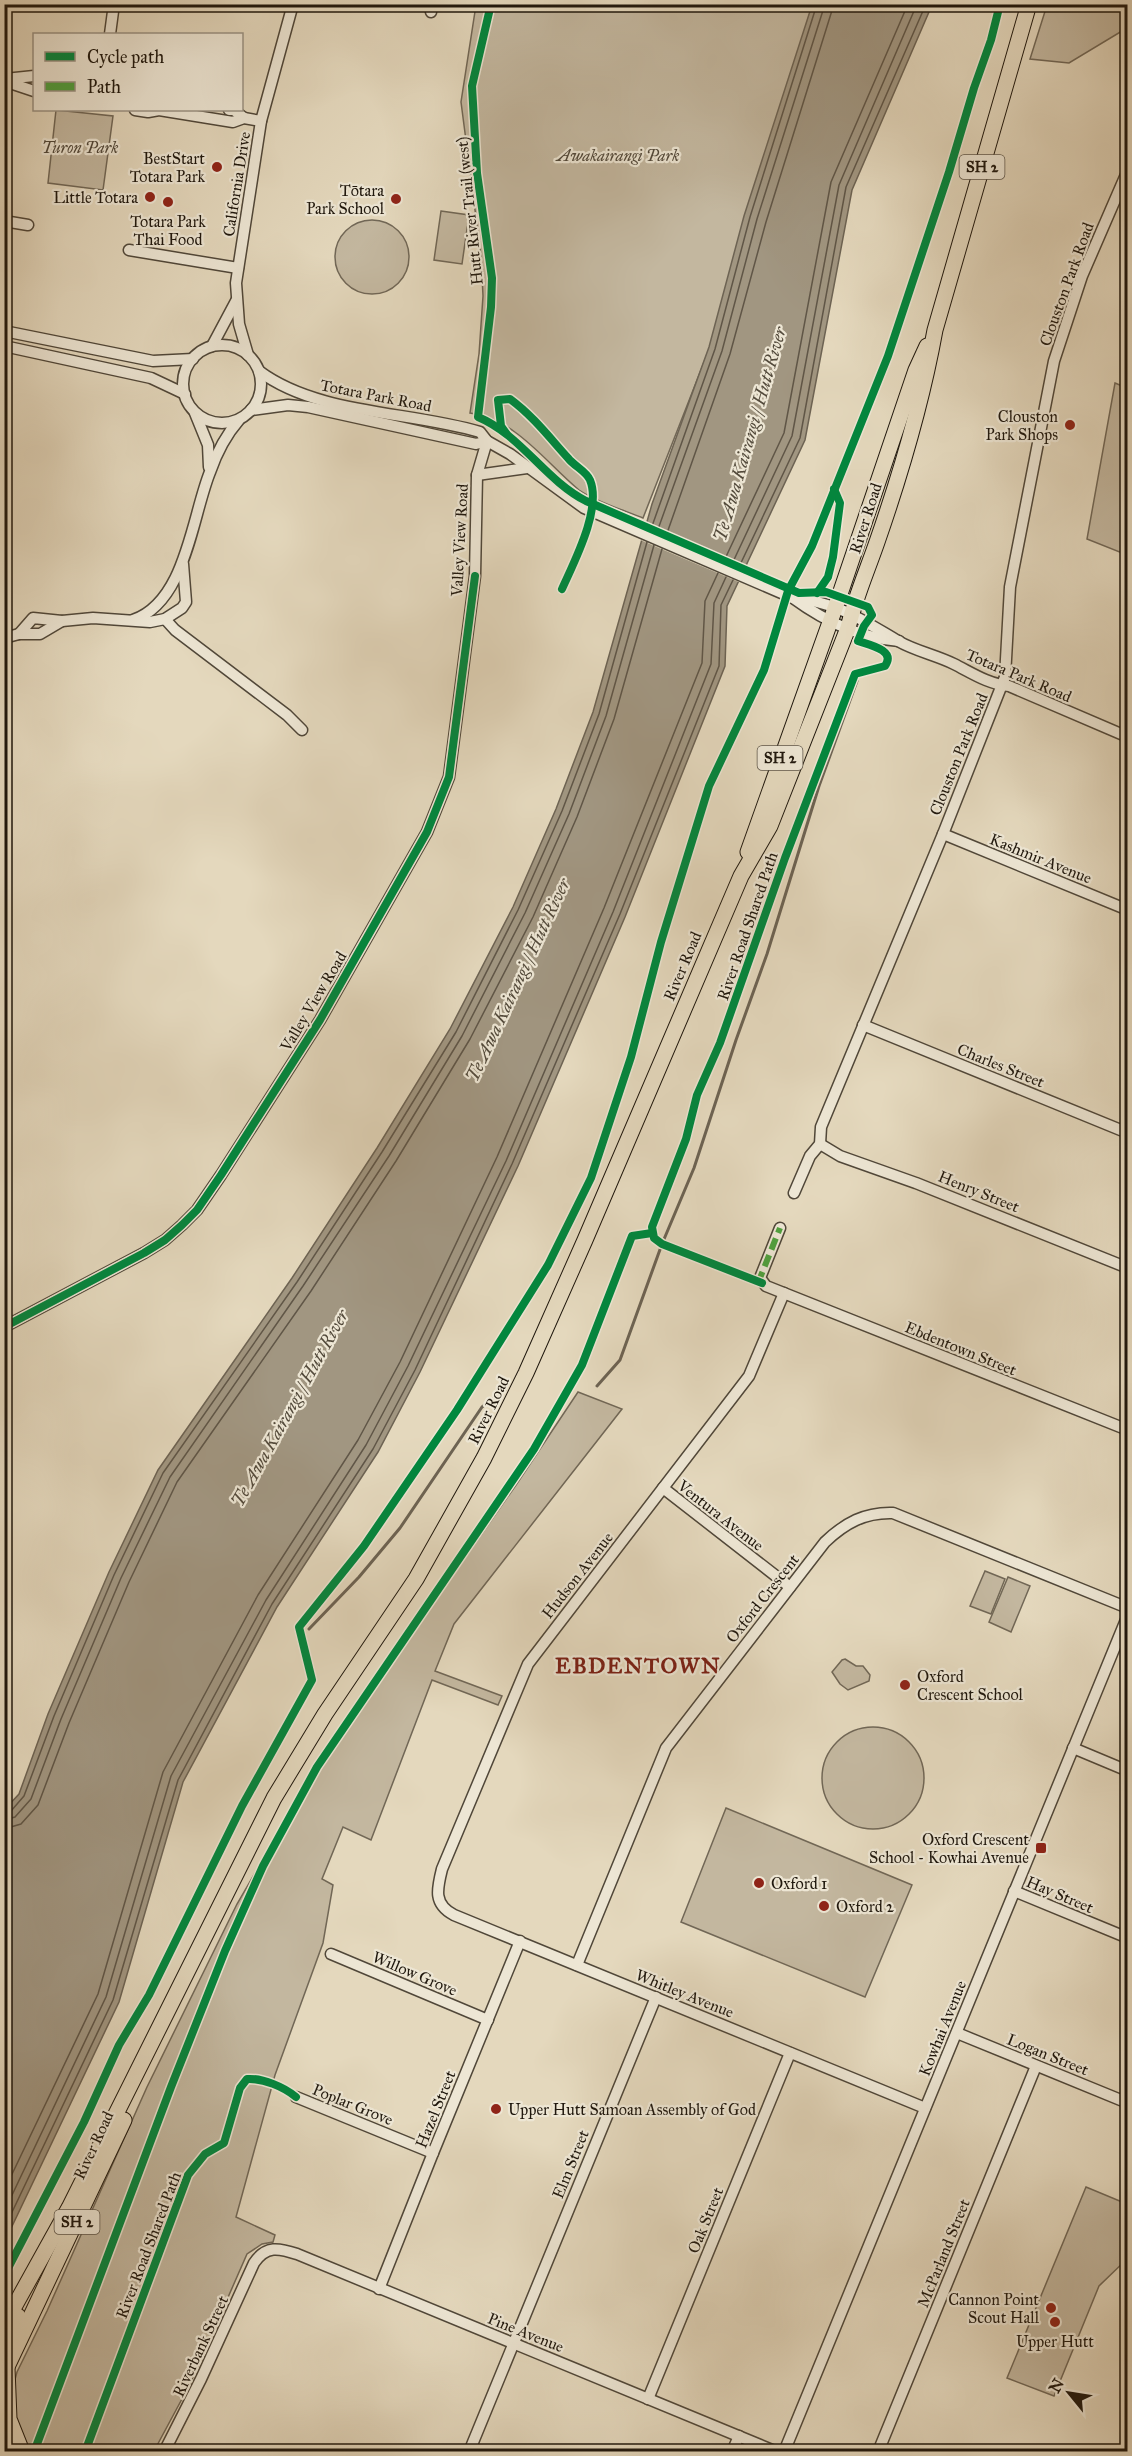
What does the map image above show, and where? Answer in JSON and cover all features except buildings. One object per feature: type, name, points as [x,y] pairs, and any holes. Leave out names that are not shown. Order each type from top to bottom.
[{"type":"highway","name":"River Road","points":[[741,876],[770,826],[850,621],[877,542],[927,374],[935,330],[1029,4]]},
{"type":"highway","name":"River Road","points":[[6,2370],[100,2174],[256,1833],[298,1758],[416,1579],[484,1458],[526,1373],[741,876],[756,826],[833,614],[916,369],[935,330]]},
{"type":"highway","name":"River Road","points":[[4,2325],[69,2208],[210,1931]]},
{"type":"highway","points":[[4,2346],[69,2208]]},
{"type":"highway","points":[[6,2370],[8,2412],[19,2451]]},
{"type":"street","points":[[111,33],[114,4]]},
{"type":"street","name":"California Drive","points":[[248,355],[239,324],[236,301],[238,268],[261,122],[293,4]]},
{"type":"street","points":[[4,80],[33,76]]},
{"type":"street","points":[[4,80],[33,91]]},
{"type":"street","points":[[165,111],[233,122],[244,118]]},
{"type":"street","points":[[231,111],[244,118],[261,122]]},
{"type":"street","name":"Clouston Park Road","points":[[794,1193],[810,1156],[819,1144],[821,1127],[943,834],[1005,677],[1010,587],[1054,361],[1082,276],[1128,170]]},
{"type":"street","points":[[4,221],[28,225]]},
{"type":"street","points":[[129,250],[238,268]]},
{"type":"street","name":"California Drive","points":[[212,346],[236,301]]},
{"type":"street","points":[[4,330],[153,361],[193,359]]},
{"type":"street","points":[[4,346],[151,378],[185,394]]},
{"type":"street","points":[[133,620],[153,610],[183,564],[209,473],[223,441],[240,419],[251,410],[260,392],[259,371],[248,355],[231,346],[212,346],[193,359],[184,375],[185,394],[208,445],[209,473]]},
{"type":"street","name":"Totara Park Road","points":[[259,371],[272,381],[307,397],[480,432],[487,441],[504,450],[584,508],[793,598],[825,602],[833,614],[882,640],[899,641],[974,675],[1009,686],[1127,736]]},
{"type":"street","name":"Totara Park Road","points":[[251,410],[288,405],[308,407],[476,444],[487,441]]},
{"type":"street","points":[[195,412],[216,423],[228,423],[240,419]]},
{"type":"street","name":"Valley View Road","points":[[4,1327],[144,1253],[165,1240],[197,1210],[320,1020],[427,832],[449,777],[475,576],[477,475],[487,441]]},
{"type":"street","points":[[477,475],[527,468]]},
{"type":"street","points":[[19,634],[33,618],[62,621],[93,618],[150,622],[165,619],[182,608],[186,602],[183,564]]},
{"type":"street","points":[[165,619],[175,630],[287,715],[302,730]]},
{"type":"street","points":[[4,638],[19,634],[40,634],[62,621]]},
{"type":"street","name":"Kashmir Avenue","points":[[943,834],[1128,910]]},
{"type":"street","name":"Charles Street","points":[[863,1025],[1128,1133]]},
{"type":"street","name":"Henry Street","points":[[819,1144],[840,1156],[916,1183],[1128,1268]]},
{"type":"street","name":"Ebdentown Street","points":[[780,1228],[760,1278],[766,1286],[1128,1430]]},
{"type":"street","name":"Hudson Avenue","points":[[438,1899],[437,1888],[442,1869],[528,1664],[749,1376],[784,1293]]},
{"type":"street","name":"Ventura Avenue","points":[[663,1488],[790,1587]]},
{"type":"street","name":"Oxford Crescent","points":[[577,1965],[666,1748],[825,1542],[839,1529],[867,1515],[893,1513],[1128,1608]]},
{"type":"street","name":"Kowhai Avenue","points":[[784,2451],[1128,1615]]},
{"type":"street","points":[[1073,1748],[1128,1771]]},
{"type":"street","name":"Hay Street","points":[[1014,1891],[1128,1938]]},
{"type":"street","name":"Whitley Avenue","points":[[438,1899],[443,1908],[454,1915],[925,2108]]},
{"type":"street","name":"Hazel Street","points":[[379,2289],[520,1941]]},
{"type":"street","name":"Willow Grove","points":[[331,1954],[488,2019]]},
{"type":"street","name":"Elm Street","points":[[469,2451],[656,1997]]},
{"type":"street","name":"Logan Street","points":[[957,2033],[1128,2103]]},
{"type":"street","name":"Oak Street","points":[[648,2399],[790,2052]]},
{"type":"street","name":"McParland Street","points":[[878,2451],[1036,2066]]},
{"type":"street","name":"Poplar Grove","points":[[296,2097],[433,2153]]},
{"type":"street","name":"Pine Avenue","points":[[262,2253],[270,2249],[284,2250],[777,2451]]},
{"type":"street","name":"Riverbank Street","points":[[164,2451],[201,2379],[254,2263],[262,2253]]},
{"type":"street","points":[[4,2427],[19,2451]]},
{"type":"street","points":[[732,2451],[739,2436]]},
{"type":"street","points":[[1124,2451],[1128,2442]]},
{"type":"street","points":[[4,2444],[19,2451]]},
{"type":"green space","name":"Awakairangi Park","points":[[476,5],[812,5],[770,165],[719,324],[643,518],[585,494],[516,433],[487,417],[470,413],[479,354],[483,296],[481,256],[461,102]]},
{"type":"green space","points":[[1047,5],[1127,5],[1127,28],[1069,63],[1030,59]]},
{"type":"green space","name":"Turon Park","points":[[56,111],[113,116],[103,190],[48,183]]},
{"type":"green space","points":[[441,211],[469,215],[462,264],[434,260]]},
{"type":"green space","points":[[379,220],[399,230],[407,243],[409,257],[407,271],[399,284],[386,292],[365,294],[345,284],[337,271],[335,250],[345,230],[358,222]]},
{"type":"green space","points":[[1115,383],[1127,388],[1127,555],[1087,539]]},
{"type":"green space","points":[[578,1392],[622,1409],[454,1624],[435,1671],[502,1696],[498,1705],[432,1680],[371,1840],[343,1827],[322,1879],[333,1885],[323,1943],[275,2075],[236,2217],[275,2235],[273,2242],[262,2244],[247,2254],[190,2384],[154,2451],[30,2451],[21,2440],[10,2398],[17,2372],[47,2311],[147,2087],[237,1904],[322,1762],[516,1485]]},
{"type":"green space","points":[[985,1571],[1005,1579],[991,1614],[970,1606]]},
{"type":"green space","points":[[1008,1577],[1030,1586],[1011,1632],[989,1622]]},
{"type":"green space","points":[[845,1659],[856,1666],[863,1666],[870,1675],[869,1681],[848,1690],[840,1684],[832,1672]]},
{"type":"green space","points":[[873,1727],[892,1731],[909,1742],[920,1759],[924,1778],[920,1797],[909,1814],[892,1825],[873,1829],[854,1825],[837,1814],[826,1797],[822,1778],[826,1759],[837,1742],[854,1731]]},
{"type":"green space","points":[[726,1808],[912,1885],[865,1997],[681,1922]]},
{"type":"green space","points":[[1086,2187],[1127,2204],[1127,2259],[1099,2286],[1054,2396],[1007,2378]]},
{"type":"water","name":"Te Awa Kairangi / Hutt River","points":[[812,5],[932,5],[852,190],[805,440],[727,606],[725,666],[625,917],[518,1166],[420,1372],[378,1452],[277,1607],[183,1782],[119,2002],[5,2241],[5,1809],[19,1794],[48,1714],[109,1572],[158,1470],[292,1278],[377,1148],[450,1029],[513,907],[556,809],[593,712],[652,504],[709,347],[744,216]]},
{"type":"pier","points":[[643,523],[748,568],[741,583],[638,539]]},
{"type":"waterway","points":[[597,1386],[620,1360],[662,1244],[694,1168],[767,954],[819,786],[857,681]]},
{"type":"waterway","points":[[309,1629],[359,1577],[400,1528],[482,1407],[505,1390]]},
{"type":"marked path","points":[[762,1283],[760,1278],[780,1228]]},
{"type":"cycle path","name":"Hutt River Trail (west)","points":[[491,4],[472,86],[477,173],[492,278],[491,307],[478,417],[507,435],[558,482],[586,501],[799,593],[826,592],[868,607],[872,615],[864,626],[858,641],[875,646],[887,656],[885,666],[855,674],[785,858],[720,1043],[697,1095],[686,1139],[652,1227],[654,1238],[662,1244],[762,1283]]},
{"type":"cycle path","points":[[4,2276],[84,2122],[119,2045],[149,1995],[242,1806],[312,1680],[299,1627],[364,1546],[457,1410],[548,1265],[591,1178],[631,1057],[661,942],[709,786],[764,670],[788,591],[812,546],[888,356],[949,172],[991,40],[1000,4]]},
{"type":"cycle path","points":[[506,433],[501,426],[498,400],[510,399],[590,480],[593,492],[590,520],[562,589]]},
{"type":"cycle path","points":[[817,593],[828,577],[833,557],[840,503],[834,489]]},
{"type":"cycle path","points":[[4,1327],[144,1253],[165,1240],[182,1225],[197,1210],[221,1175],[320,1020],[427,832],[449,777],[475,576]]},
{"type":"cycle path","points":[[34,2452],[171,2087],[225,1951],[263,1866],[317,1767],[534,1449],[582,1365],[632,1236],[652,1233]]},
{"type":"cycle path","name":"River Road Shared Path","points":[[85,2452],[188,2175],[205,2154],[224,2143],[240,2088],[247,2079],[273,2084],[296,2097]]},
{"type":"place","name":"BestStart Totara Park","points":[[217,167]]},
{"type":"place","name":"Little Totara","points":[[150,197]]},
{"type":"place","name":"Tōtara Park School","points":[[396,199]]},
{"type":"place","name":"Totara Park Thai Food","points":[[168,202]]},
{"type":"place","name":"Clouston Park Shops","points":[[1070,425]]},
{"type":"place","name":"Oxford Crescent School","points":[[905,1685]]},
{"type":"place","name":"Oxford Crescent School - Kowhai Avenue","points":[[1041,1848]]},
{"type":"place","name":"Oxford 1","points":[[759,1883]]},
{"type":"place","name":"Oxford 2","points":[[824,1906]]},
{"type":"place","name":"Upper Hutt Samoan Assembly of God","points":[[496,2109]]},
{"type":"place","name":"Cannon Point Scout Hall","points":[[1051,2308]]},
{"type":"place","name":"Upper Hutt","points":[[1055,2322]]},
{"type":"district","name":"EBDENTOWN","points":[[638,1665]]}]
